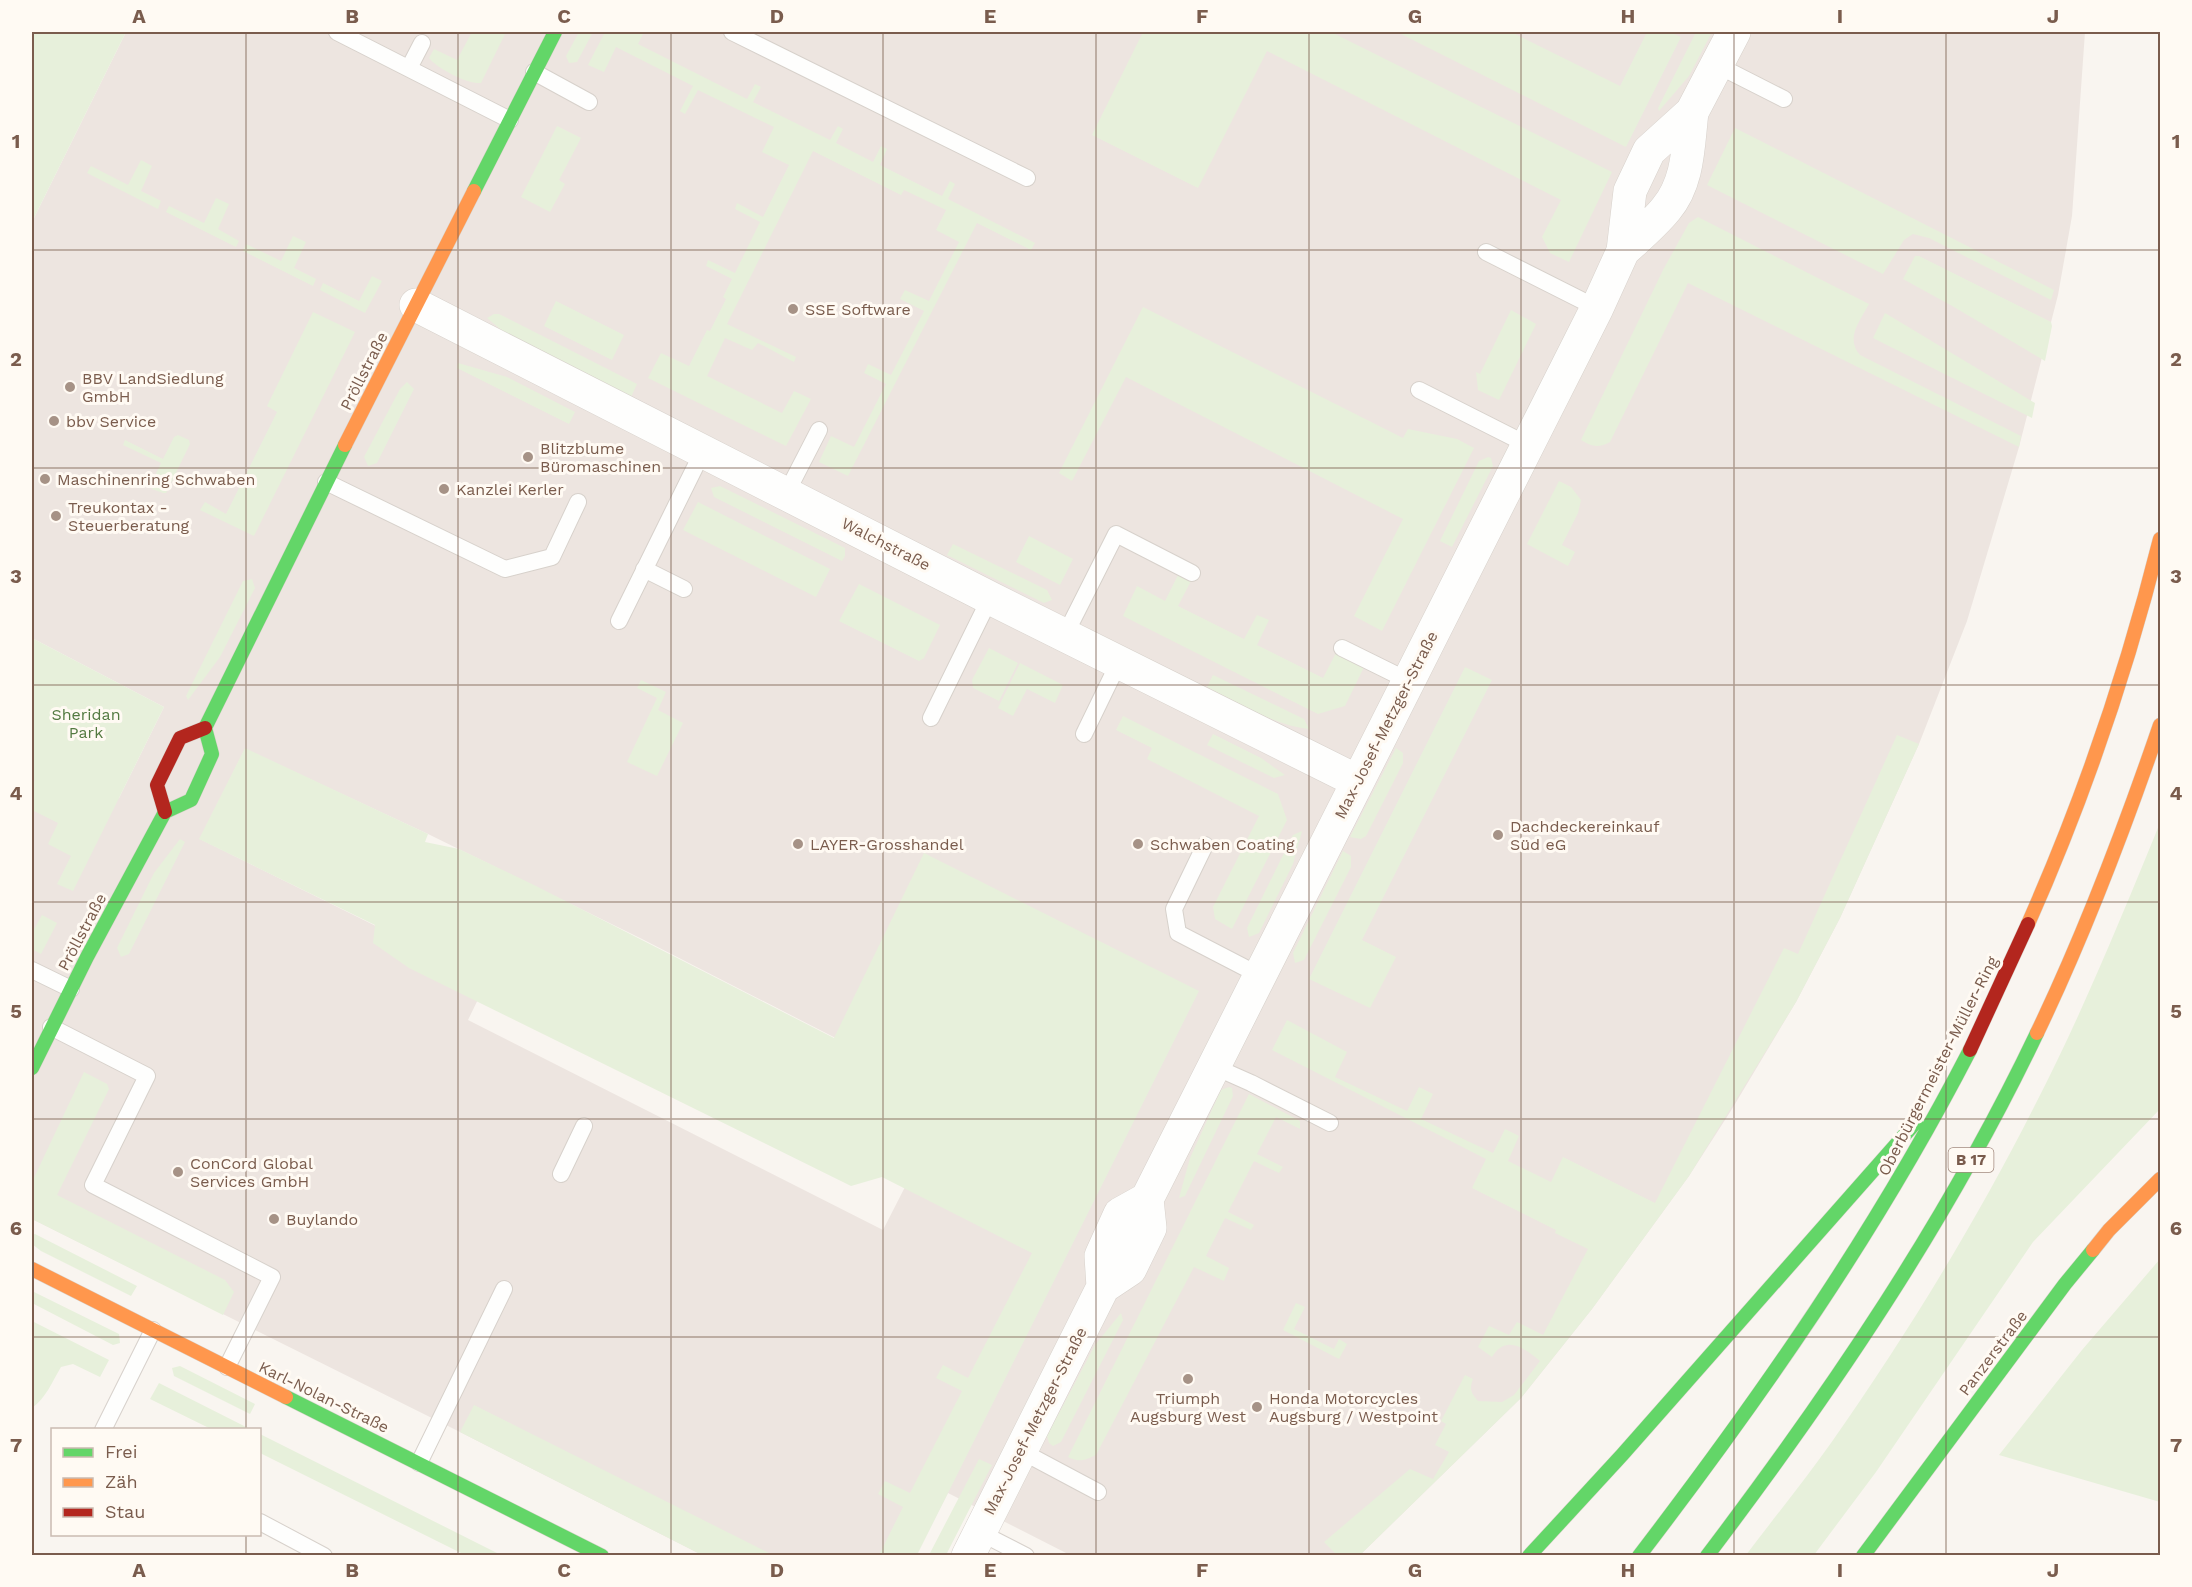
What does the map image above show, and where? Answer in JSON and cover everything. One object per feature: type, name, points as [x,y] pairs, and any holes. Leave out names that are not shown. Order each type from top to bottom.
[{"type":"main road","name":"Pröllstraße","points":[[206,728],[326,482],[555,32]]},
{"type":"main road","name":"Oberbürgermeister-Müller-Ring","points":[[1639,1556],[1748,1411],[1810,1322],[1908,1164],[1953,1080],[2009,968],[2088,773],[2135,633],[2160,539]]},
{"type":"main road","name":"B 17","points":[[1707,1556],[1855,1353],[1912,1263],[1997,1113],[2058,989],[2100,889],[2160,725]]},
{"type":"main road","points":[[206,728],[212,754],[191,800],[165,812],[157,784],[180,738],[206,728]]},
{"type":"main road","name":"Pröllstraße","points":[[32,1068],[70,989],[165,812]]},
{"type":"main road","points":[[1529,1556],[1622,1455],[1953,1080]]},
{"type":"main road","name":"Panzerstraße","points":[[1863,1556],[2065,1284],[2109,1230],[2160,1179]]},
{"type":"main road","name":"Karl-Nolan-Straße","points":[[32,1269],[602,1556]]},
{"type":"street","name":"Max-Josef-Metzger-Straße","points":[[974,1544],[1103,1287],[1101,1256],[1120,1214],[1147,1199],[1597,308],[1623,251],[1630,191],[1649,152],[1692,112],[1734,32]]},
{"type":"street","name":"Walchstraße","points":[[416,306],[990,598],[1357,781]]},
{"type":"lane","points":[[337,32],[510,120]]},
{"type":"lane","points":[[732,32],[1027,178]]},
{"type":"lane","points":[[409,68],[422,43]]},
{"type":"lane","points":[[1717,65],[1784,99]]},
{"type":"lane","points":[[534,72],[589,102]]},
{"type":"lane","points":[[1486,252],[1597,308]]},
{"type":"lane","points":[[1419,390],[1528,445]]},
{"type":"lane","points":[[786,494],[819,430]]},
{"type":"lane","points":[[619,621],[703,451]]},
{"type":"lane","points":[[326,482],[505,569],[552,557],[579,502]]},
{"type":"lane","points":[[1065,635],[1116,534],[1192,573]]},
{"type":"lane","points":[[644,569],[684,589]]},
{"type":"lane","points":[[931,718],[990,598]]},
{"type":"lane","points":[[1342,648],[1409,681]]},
{"type":"lane","points":[[1084,734],[1119,662]]},
{"type":"lane","points":[[1205,845],[1174,909],[1178,933],[1259,975]]},
{"type":"lane","points":[[32,970],[70,989]]},
{"type":"lane","points":[[51,1028],[147,1076],[93,1185],[272,1277],[227,1367]]},
{"type":"lane","points":[[1215,1067],[1330,1123]]},
{"type":"lane","points":[[561,1174],[584,1126]]},
{"type":"lane","points":[[419,1463],[504,1289]]},
{"type":"lane","points":[[104,1428],[153,1330]]},
{"type":"lane","points":[[1020,1451],[1098,1492]]},
{"type":"lane","points":[[261,1523],[324,1556]]},
{"type":"lane","points":[[974,1544],[1026,1556]]},
{"type":"shaded area","points":[[126,32],[2085,32],[2072,216],[2058,295],[2019,447],[1967,621],[1919,744],[1840,918],[1796,1002],[1732,1109],[1689,1176],[1592,1309],[1521,1398],[1360,1555],[1070,1555],[948,1493],[916,1555],[702,1555],[32,1219],[32,753],[119,798],[164,707],[32,638],[32,222]],"holes":[[[245,749],[428,834],[642,939],[951,1097],[883,1230],[468,1020],[487,981],[200,839]]]},
{"type":"green space","points":[[32,32],[126,32],[32,222]]},
{"type":"green space","points":[[472,32],[506,32],[481,83],[453,75],[429,58],[434,49],[457,60]]},
{"type":"green space","points":[[579,32],[593,32],[577,62],[569,63],[566,56]]},
{"type":"green space","points":[[605,32],[644,32],[638,44],[747,99],[755,84],[761,87],[753,102],[830,140],[838,126],[843,129],[836,143],[873,162],[881,146],[887,149],[880,165],[942,196],[950,181],[955,184],[948,199],[1035,243],[1031,250],[977,223],[848,476],[819,462],[831,436],[854,447],[886,384],[864,373],[868,364],[891,375],[924,311],[900,299],[905,290],[929,301],[959,242],[936,230],[946,210],[904,190],[901,195],[813,151],[727,324],[796,357],[794,362],[758,343],[752,350],[725,338],[707,376],[782,413],[794,391],[811,399],[786,446],[648,378],[661,353],[689,366],[726,299],[723,297],[732,279],[706,266],[708,260],[735,273],[760,222],[735,209],[737,203],[763,217],[789,165],[762,152],[774,127],[698,90],[685,114],[680,111],[693,86],[616,47],[604,72],[588,65]]},
{"type":"green space","points":[[1143,32],[1331,32],[1612,172],[1569,262],[1550,253],[1542,237],[1561,200],[1267,51],[1198,188],[1092,135]]},
{"type":"green space","points":[[1397,32],[1511,32],[1620,86],[1647,32],[1669,32],[1681,37],[1626,147]]},
{"type":"green space","points":[[1696,32],[1712,32],[1689,76],[1659,111],[1658,108]]},
{"type":"green space","points":[[557,126],[581,138],[559,180],[565,184],[550,212],[521,197]]},
{"type":"green space","points":[[1735,128],[2054,290],[2051,300],[1929,238],[1913,234],[1904,240],[1883,274],[1707,185]]},
{"type":"green space","points":[[141,160],[152,166],[141,191],[161,201],[158,209],[87,173],[91,166],[128,185]]},
{"type":"green space","points":[[216,198],[229,204],[218,229],[239,241],[236,247],[166,212],[169,206],[204,223]]},
{"type":"green space","points":[[1698,217],[1869,304],[1858,323],[1854,336],[1856,349],[1860,355],[2021,436],[2019,447],[1688,283],[1610,442],[1595,446],[1581,440],[1663,270],[1689,223]]},
{"type":"green space","points":[[293,236],[306,242],[294,268],[316,279],[313,286],[243,251],[246,244],[281,261]]},
{"type":"green space","points":[[1915,256],[2051,322],[2045,361],[1903,279]]},
{"type":"green space","points":[[372,276],[382,281],[365,313],[320,290],[323,283],[359,301]]},
{"type":"green space","points":[[556,301],[624,335],[612,360],[544,326]]},
{"type":"green space","points":[[1143,307],[1403,438],[1408,429],[1457,439],[1474,448],[1382,631],[1354,616],[1403,519],[1126,377],[1072,481],[1059,473]]},
{"type":"green space","points":[[1511,310],[1536,324],[1499,400],[1478,390],[1476,372],[1480,374]]},
{"type":"green space","points":[[313,312],[355,332],[254,536],[200,510],[205,502],[226,514],[277,412],[267,406]]},
{"type":"green space","points":[[1885,313],[2035,403],[2032,418],[1873,338]]},
{"type":"green space","points":[[499,314],[637,384],[631,397],[505,333],[487,318]]},
{"type":"green space","points":[[458,363],[507,377],[575,412],[569,424],[457,368]]},
{"type":"green space","points":[[407,382],[414,389],[377,463],[368,466],[364,457],[400,389]]},
{"type":"green space","points":[[178,435],[189,440],[190,444],[166,493],[152,489],[151,484],[161,463],[123,445],[125,440],[163,459],[174,437]]},
{"type":"green space","points":[[1491,458],[1493,466],[1452,547],[1440,541],[1479,461]]},
{"type":"green space","points":[[1559,481],[1571,487],[1581,500],[1578,513],[1562,545],[1575,552],[1568,566],[1527,544]]},
{"type":"green space","points":[[720,486],[845,548],[845,556],[842,561],[714,497],[711,488]]},
{"type":"green space","points":[[698,502],[830,569],[816,597],[683,530]]},
{"type":"green space","points":[[1029,536],[1073,559],[1060,585],[1016,562]]},
{"type":"green space","points":[[953,544],[1047,590],[1052,600],[1044,603],[947,555]]},
{"type":"green space","points":[[1178,575],[1191,581],[1178,606],[1244,639],[1257,615],[1269,620],[1257,645],[1323,678],[1336,653],[1364,667],[1345,706],[1318,714],[1123,616],[1137,586],[1165,601]]},
{"type":"green space","points":[[252,579],[255,588],[220,657],[188,700],[186,696],[243,581]]},
{"type":"green space","points":[[859,584],[940,625],[924,658],[919,661],[839,621]]},
{"type":"green space","name":"Sheridan Park","points":[[32,638],[164,707],[73,891],[57,884],[71,856],[48,844],[58,823],[32,810],[32,786],[35,780],[32,778]]},
{"type":"green space","points":[[989,648],[1018,663],[999,701],[973,688],[972,680]]},
{"type":"green space","points":[[1020,663],[1063,685],[1055,703],[1027,689],[1013,716],[998,708]]},
{"type":"green space","points":[[1465,667],[1492,680],[1362,940],[1396,957],[1370,1008],[1309,979]]},
{"type":"green space","points":[[1213,675],[1304,719],[1309,729],[1269,718],[1207,687]]},
{"type":"green space","points":[[641,680],[666,692],[658,710],[683,723],[657,776],[627,762],[657,698],[637,688]]},
{"type":"green space","points":[[1123,716],[1278,794],[1287,820],[1232,929],[1215,919],[1213,907],[1259,816],[1147,759],[1152,748],[1116,730]]},
{"type":"green space","points":[[1213,734],[1261,758],[1285,775],[1274,778],[1207,745]]},
{"type":"green space","points":[[1897,735],[1919,744],[1840,918],[1796,1002],[1689,1176],[1592,1309],[1521,1398],[1360,1555],[1337,1555],[1324,1542],[1410,1469],[1433,1479],[1449,1452],[1435,1445],[1446,1424],[1441,1421],[1465,1375],[1473,1379],[1471,1391],[1478,1401],[1502,1402],[1514,1395],[1540,1361],[1515,1346],[1503,1346],[1492,1357],[1478,1347],[1489,1326],[1509,1335],[1517,1322],[1543,1335],[1588,1249],[1555,1233],[1556,1230],[1472,1188],[1486,1159],[1272,1050],[1287,1020],[1347,1052],[1335,1077],[1407,1111],[1419,1087],[1433,1094],[1421,1119],[1493,1153],[1505,1129],[1519,1136],[1508,1161],[1551,1182],[1563,1157],[1655,1203],[1784,948],[1798,954]]},
{"type":"green space","points":[[245,748],[428,834],[425,842],[459,849],[834,1038],[924,853],[1199,991],[917,1555],[879,1555],[903,1507],[878,1494],[885,1481],[910,1493],[962,1391],[936,1378],[943,1365],[968,1378],[1032,1253],[882,1177],[851,1186],[409,968],[373,943],[375,925],[199,839]]},
{"type":"green space","points":[[1396,748],[1403,753],[1403,763],[1366,836],[1361,839],[1350,837]]},
{"type":"green space","points":[[2160,823],[2160,1109],[2033,1242],[1876,1472],[1814,1555],[1746,1555],[1859,1403],[1939,1278],[1989,1192],[2069,1036]]},
{"type":"green space","points":[[1302,831],[1293,864],[1259,933],[1249,937],[1247,928],[1293,835]]},
{"type":"green space","points":[[180,839],[185,842],[129,954],[121,957],[117,948],[154,873]]},
{"type":"green space","points":[[1343,851],[1351,856],[1351,867],[1304,960],[1295,963],[1293,953]]},
{"type":"green space","points":[[42,915],[57,923],[41,954],[32,949],[32,933]]},
{"type":"green space","points":[[84,1072],[107,1084],[109,1089],[57,1195],[225,1280],[234,1292],[223,1315],[32,1219],[32,1182]]},
{"type":"green space","points":[[1232,1088],[1233,1096],[1185,1196],[1179,1198],[1190,1158],[1221,1090]]},
{"type":"green space","points":[[1249,1094],[1300,1121],[1300,1129],[1276,1117],[1257,1154],[1283,1167],[1279,1173],[1254,1161],[1228,1212],[1254,1225],[1251,1230],[1225,1218],[1206,1256],[1229,1268],[1224,1281],[1194,1267],[1096,1455],[1082,1460],[1068,1457]]},
{"type":"green space","points":[[35,1234],[137,1286],[131,1296],[41,1251],[32,1244],[32,1235]]},
{"type":"green space","points":[[2160,1259],[2160,1502],[1999,1455],[2082,1350]]},
{"type":"green space","points":[[32,1291],[119,1334],[120,1343],[113,1345],[32,1303]]},
{"type":"green space","points":[[1296,1303],[1305,1307],[1294,1329],[1334,1349],[1339,1339],[1347,1344],[1339,1359],[1283,1330]]},
{"type":"green space","points":[[1121,1313],[1123,1320],[1061,1442],[1053,1446],[1049,1443],[1047,1436],[1095,1345]]},
{"type":"green space","points":[[32,1321],[109,1360],[100,1377],[73,1364],[61,1367],[45,1395],[32,1408]]},
{"type":"green space","points":[[180,1366],[255,1404],[250,1414],[174,1376],[172,1368]]},
{"type":"green space","points":[[159,1383],[248,1428],[209,1428],[150,1399]]},
{"type":"green space","points":[[474,1405],[773,1555],[702,1555],[460,1432]]},
{"type":"green space","points":[[261,1435],[501,1555],[465,1555],[261,1453]]},
{"type":"green space","points":[[979,1459],[992,1465],[946,1555],[929,1555]]},
{"type":"traffic: fast","points":[[474,191],[555,32]]},
{"type":"traffic: fast","points":[[32,1068],[87,957],[165,812],[191,800],[212,754],[205,728],[345,445]]},
{"type":"traffic: fast","points":[[1707,1556],[1799,1431],[1886,1303],[1965,1170],[2037,1033]]},
{"type":"traffic: fast","points":[[1639,1556],[1730,1434],[1816,1310],[1896,1183],[1970,1050]]},
{"type":"traffic: fast","points":[[1529,1556],[1622,1455],[1916,1122]]},
{"type":"traffic: fast","points":[[1863,1556],[2065,1284],[2093,1250]]},
{"type":"traffic: fast","points":[[286,1397],[602,1556]]},
{"type":"traffic: slow","points":[[345,445],[474,191]]},
{"type":"traffic: slow","points":[[2028,924],[2067,830],[2102,734],[2133,637],[2160,539]]},
{"type":"traffic: slow","points":[[2037,1033],[2103,881],[2160,725]]},
{"type":"traffic: slow","points":[[2093,1250],[2109,1230],[2160,1179]]},
{"type":"traffic: slow","points":[[32,1269],[286,1397]]},
{"type":"traffic: jam","points":[[165,812],[157,785],[180,738],[205,728]]},
{"type":"traffic: jam","points":[[1970,1050],[2028,924]]},
{"type":"place","name":"SSE Software","points":[[793,309]]},
{"type":"place","name":"BBV LandSiedlung GmbH","points":[[70,387]]},
{"type":"place","name":"bbv Service","points":[[54,421]]},
{"type":"place","name":"Blitzblume Büromaschinen","points":[[528,457]]},
{"type":"place","name":"Maschinenring Schwaben","points":[[45,479]]},
{"type":"place","name":"Kanzlei Kerler","points":[[444,489]]},
{"type":"place","name":"Treukontax - Steuerberatung","points":[[56,516]]},
{"type":"place","name":"Dachdeckereinkauf Süd eG","points":[[1498,835]]},
{"type":"place","name":"LAYER-Grosshandel","points":[[798,844]]},
{"type":"place","name":"Schwaben Coating","points":[[1138,844]]},
{"type":"place","name":"ConCord Global Services GmbH","points":[[178,1172]]},
{"type":"place","name":"Buylando","points":[[274,1219]]},
{"type":"place","name":"Triumph Augsburg West","points":[[1188,1379]]},
{"type":"place","name":"Honda Motorcycles Augsburg / Westpoint","points":[[1257,1407]]}]
